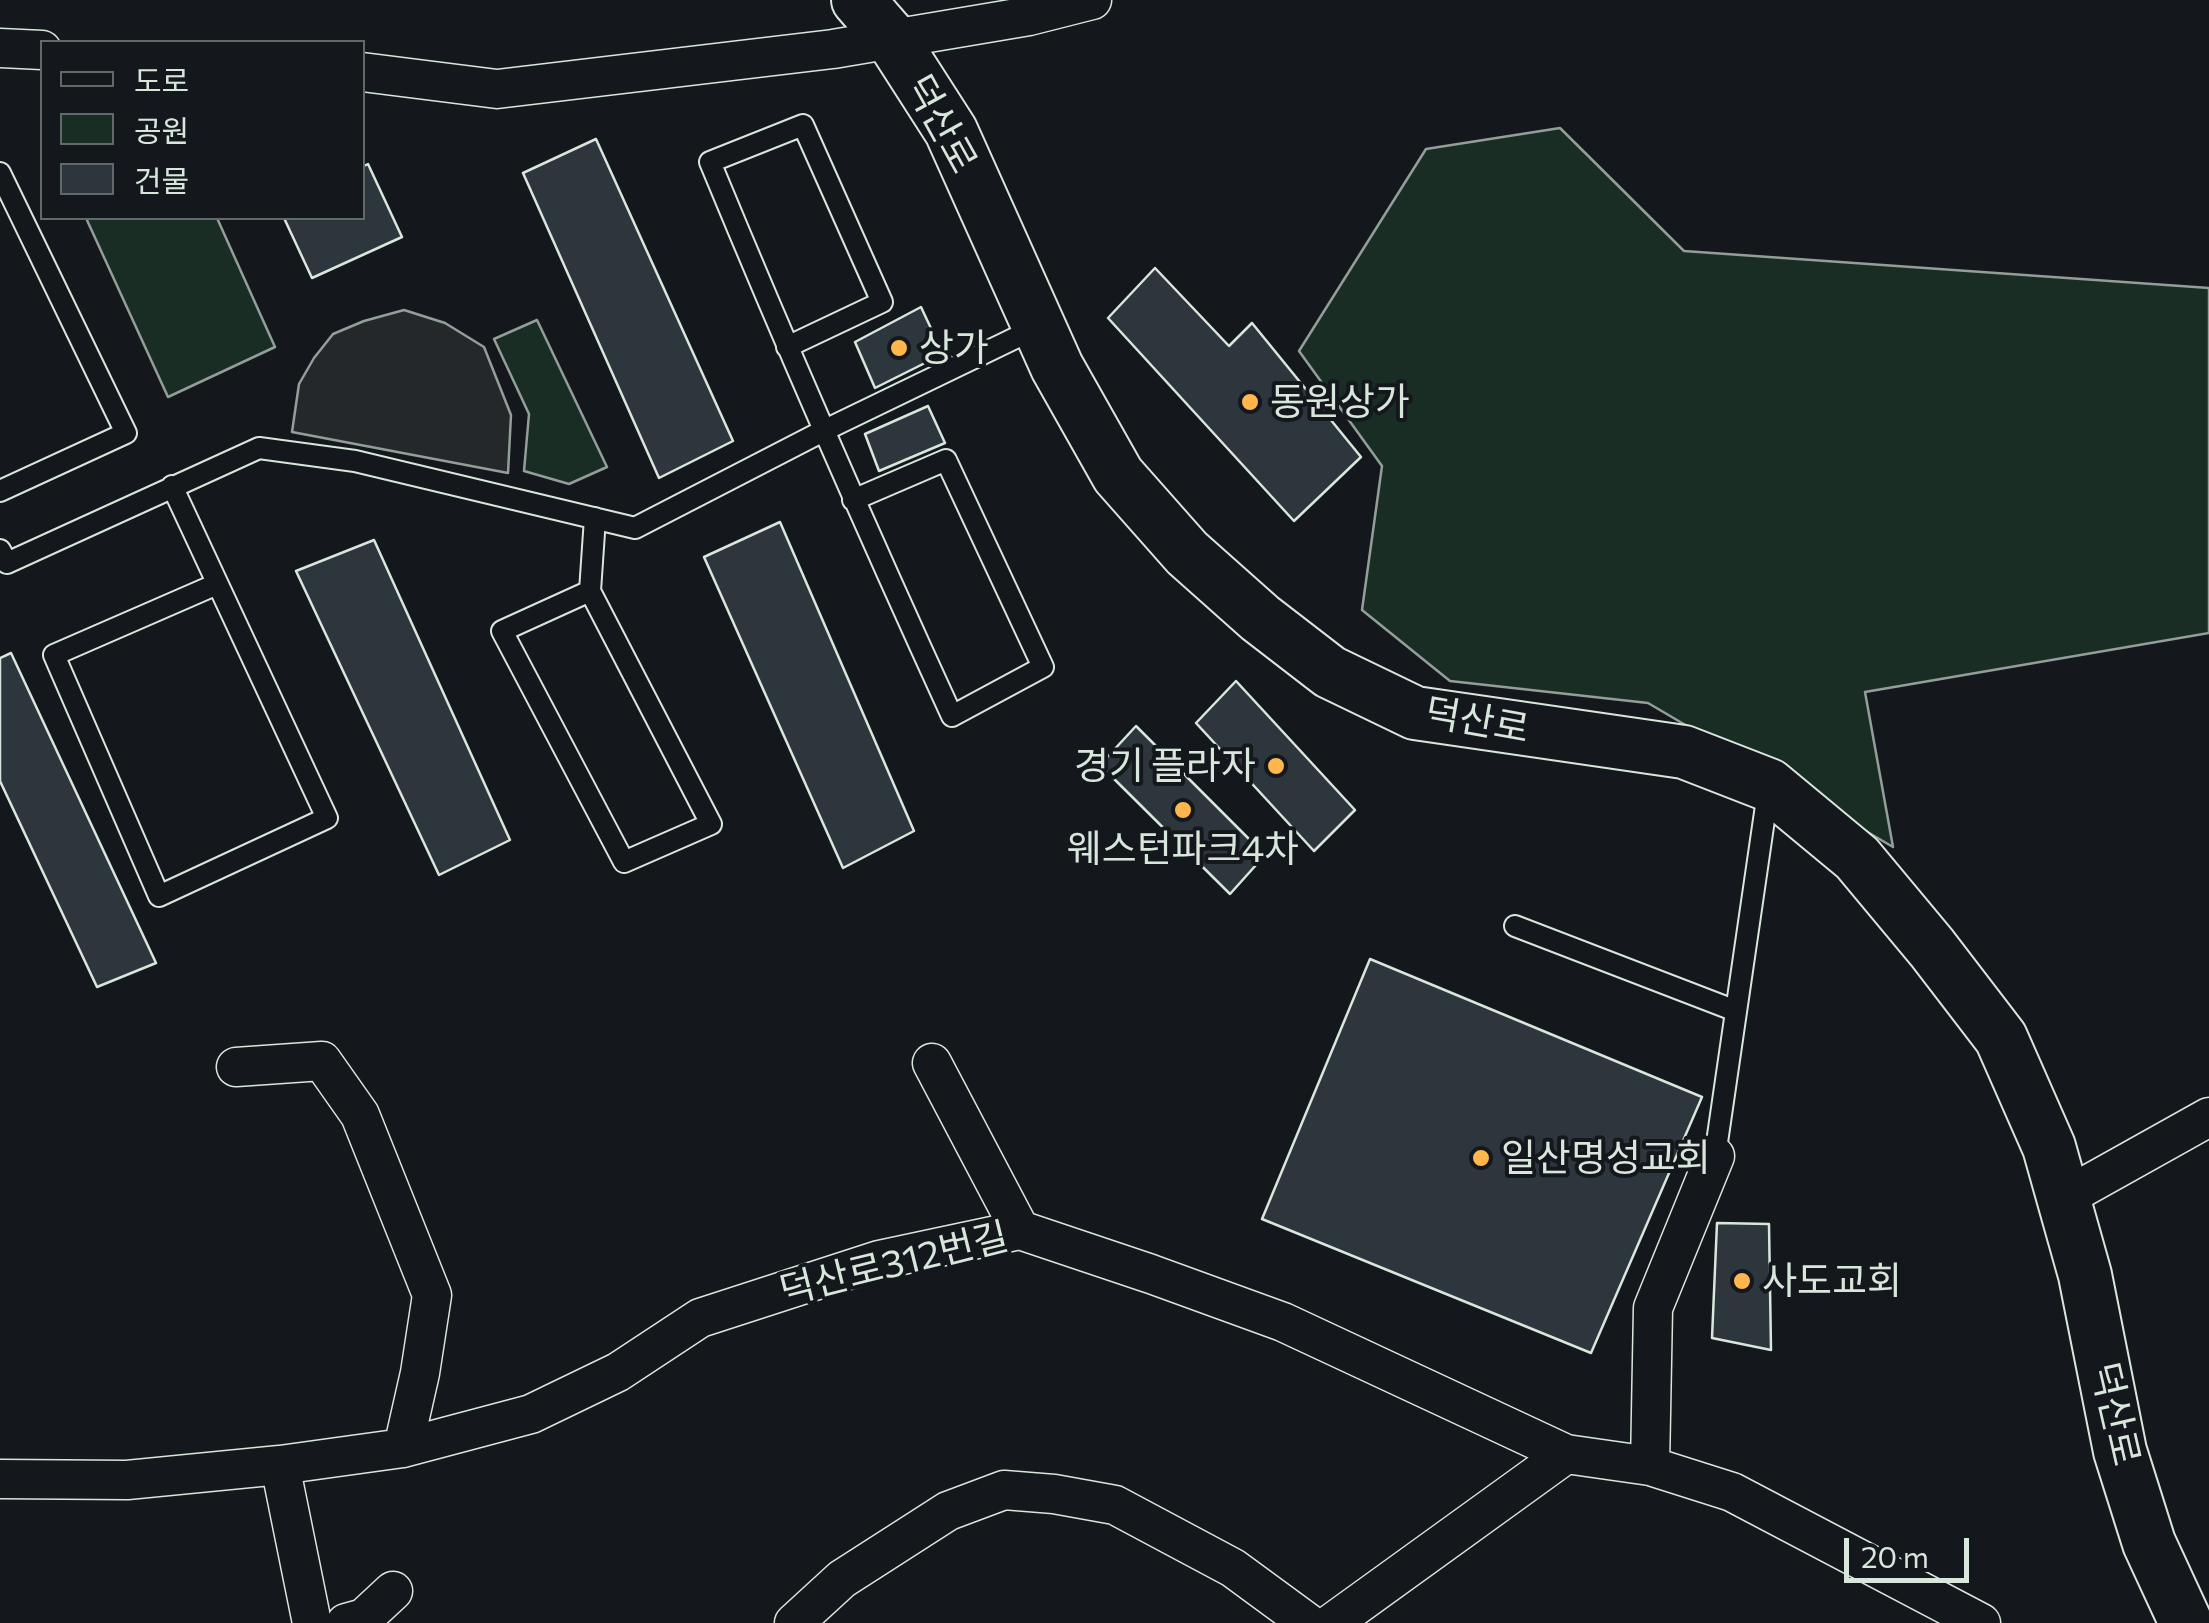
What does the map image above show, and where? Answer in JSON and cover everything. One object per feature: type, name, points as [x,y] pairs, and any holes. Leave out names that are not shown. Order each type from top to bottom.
[{"type":"street","name":"덕산로","points":[[858,0],[894,20],[951,131],[1057,366],[1118,476],[1187,553],[1260,618],[1330,672],[1416,713],[1684,752],[1769,785],[1857,858],[1932,948],[2001,1038],[2050,1147],[2086,1276],[2120,1451],[2149,1543],[2186,1623]]},
{"type":"street","points":[[894,20],[1029,16],[1092,0]]},
{"type":"street","name":"덕산로","points":[[365,72],[497,89],[833,49],[894,20]]},
{"type":"street","points":[[0,48],[40,50]]},
{"type":"street","points":[[236,1067],[322,1061],[360,1114],[432,1294],[403,1448]]},
{"type":"street","points":[[932,1063],[1020,1230]]},
{"type":"street","points":[[2064,1198],[2209,1117]]},
{"type":"street","points":[[1650,1466],[1652,1308],[1715,1156]]},
{"type":"street","name":"덕산로312번길","points":[[0,1479],[127,1480],[280,1466],[403,1448],[531,1414],[618,1372],[700,1318],[879,1260],[1020,1230],[1283,1322],[1566,1454],[1650,1466],[1732,1492],[1981,1623]]},
{"type":"street","points":[[1332,1623],[1566,1454]]},
{"type":"street","points":[[280,1466],[312,1623]]},
{"type":"street","points":[[794,1623],[842,1579],[948,1511],[1004,1490],[1115,1505],[1233,1568],[1308,1623]]},
{"type":"street","points":[[346,1623],[364,1618],[393,1591]]},
{"type":"lane","points":[[787,347],[882,302],[803,125],[710,162],[787,347],[853,500],[952,716],[1042,667],[946,460],[853,500]]},
{"type":"lane","points":[[0,172],[126,434],[0,491]]},
{"type":"lane","points":[[0,550],[7,563],[259,448],[356,461],[635,528],[1038,327]]},
{"type":"lane","points":[[172,486],[328,818],[160,896],[54,656],[218,584]]},
{"type":"lane","points":[[590,591],[502,631],[624,862],[711,824],[590,591],[595,518]]},
{"type":"lane","points":[[1715,1156],[1769,785]]},
{"type":"lane","points":[[1516,926],[1736,1011]]},
{"type":"green space","points":[[1560,128],[1684,251],[2209,288],[2209,633],[1865,692],[1893,847],[1648,703],[1450,681],[1362,610],[1382,466],[1299,351],[1426,149]]},
{"type":"green space","points":[[87,220],[218,220],[275,347],[168,397]]},
{"type":"green space","points":[[537,320],[607,467],[569,484],[524,471],[529,414],[494,339]]},
{"type":"shaded area","points":[[404,310],[445,323],[484,347],[511,415],[508,473],[292,432],[299,384],[333,334]]},
{"type":"building","points":[[596,139],[733,441],[659,478],[523,173]]},
{"type":"building","points":[[368,164],[402,237],[312,278],[285,220],[365,220]]},
{"type":"building","name":"동원상가","points":[[1155,268],[1229,346],[1252,323],[1361,457],[1294,521],[1108,318]]},
{"type":"building","name":"상가","points":[[921,307],[943,354],[875,388],[855,342]]},
{"type":"building","points":[[928,406],[945,443],[879,471],[865,434]]},
{"type":"building","points":[[780,522],[914,831],[843,868],[704,557]]},
{"type":"building","points":[[374,540],[510,840],[439,875],[296,571]]},
{"type":"building","points":[[11,653],[156,963],[97,987],[0,781],[0,658]]},
{"type":"building","name":"경기 플라자","points":[[1236,681],[1355,810],[1314,851],[1196,723]]},
{"type":"building","name":"웨스턴파크4차","points":[[1136,726],[1265,855],[1230,894],[1100,765]]},
{"type":"building","name":"일산명성교회","points":[[1370,959],[1702,1097],[1591,1353],[1262,1219]]},
{"type":"building","name":"사도교회","points":[[1717,1223],[1769,1224],[1771,1350],[1712,1338]]},
{"type":"place","name":"상가","points":[[899,348]]},
{"type":"place","name":"동원상가","points":[[1250,402]]},
{"type":"place","name":"경기 플라자","points":[[1276,766]]},
{"type":"place","name":"웨스턴파크4차","points":[[1183,810]]},
{"type":"place","name":"일산명성교회","points":[[1481,1158]]},
{"type":"place","name":"사도교회","points":[[1742,1281]]}]
